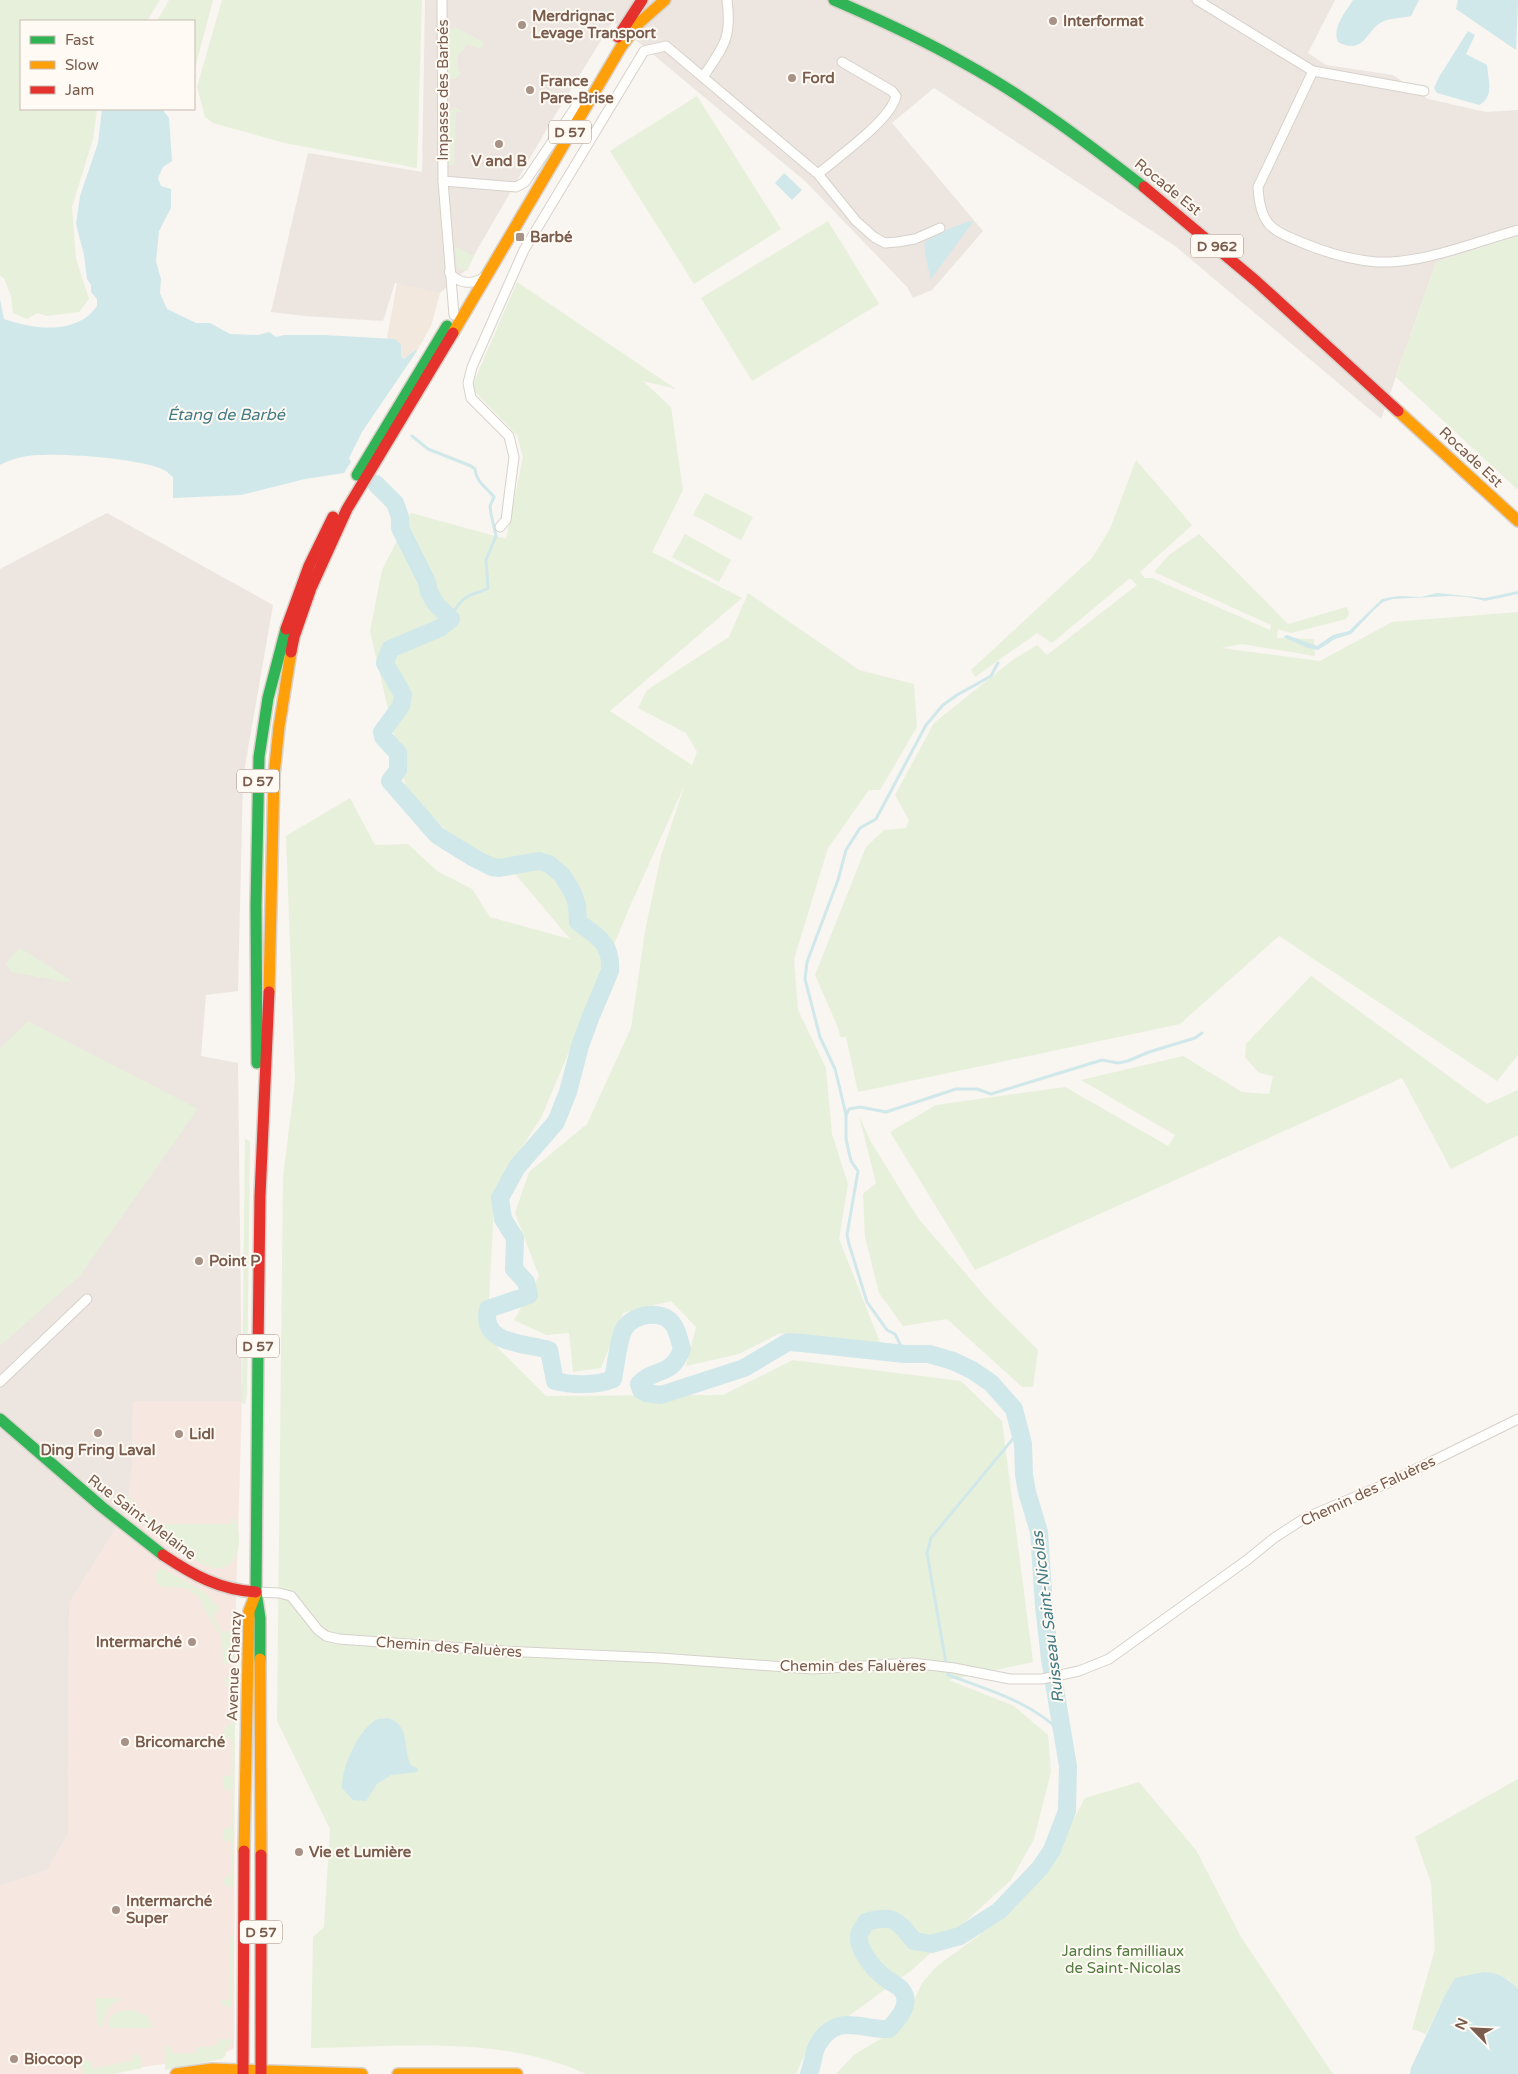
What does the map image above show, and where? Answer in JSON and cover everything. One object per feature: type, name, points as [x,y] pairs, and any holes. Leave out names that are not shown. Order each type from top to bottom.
[{"type":"main road","name":"D 57","points":[[256,1592],[260,1196],[256,989],[258,782],[262,727],[272,680],[302,580],[322,538],[397,406],[454,315],[579,102],[642,0]]},
{"type":"main road","name":"D 57","points":[[260,1196],[269,990],[274,776],[279,727],[294,637],[311,588],[347,509],[488,275],[621,46],[639,23],[666,0]]},
{"type":"main road","name":"D 962","points":[[834,0],[880,18]]},
{"type":"main road","name":"D 962","points":[[852,0],[880,18]]},
{"type":"main road","name":"Rocade Est","points":[[880,18],[998,83],[1102,154],[1219,248],[1518,522]]},
{"type":"main road","name":"Rue Saint-Melaine","points":[[0,1419],[102,1507],[161,1554],[192,1574],[235,1591],[256,1592]]},
{"type":"main road","name":"Avenue Chanzy","points":[[243,2072],[244,1866],[249,1611],[256,1592]]},
{"type":"main road","name":"Avenue Chanzy","points":[[256,1592],[260,1618],[262,2072]]},
{"type":"main road","points":[[176,2074],[212,2069],[243,2072],[362,2074]]},
{"type":"main road","points":[[398,2074],[517,2074]]},
{"type":"street","name":"Impasse des Barbés","points":[[442,0],[443,181],[454,315]]},
{"type":"street","points":[[703,77],[724,46],[730,20],[727,0]]},
{"type":"street","points":[[1196,0],[1314,71],[1424,91]]},
{"type":"street","points":[[500,528],[506,520],[514,457],[509,436],[471,398],[468,383],[472,367],[524,250],[644,51],[666,46],[818,174],[856,221],[874,237],[885,243],[915,239],[940,228]]},
{"type":"street","points":[[818,174],[875,126],[895,104],[896,96],[892,91],[842,62]]},
{"type":"street","points":[[1314,71],[1258,187],[1258,206],[1263,219],[1271,226],[1287,237],[1321,251],[1379,262],[1431,255],[1518,230]]},
{"type":"street","points":[[443,181],[516,187],[525,182],[579,102]]},
{"type":"street","points":[[449,272],[460,282],[473,282],[488,275]]},
{"type":"street","points":[[0,1382],[87,1299]]},
{"type":"street","name":"Chemin des Faluères","points":[[256,1592],[279,1593],[291,1596],[318,1630],[326,1636],[339,1639],[504,1651],[660,1658],[813,1669],[912,1663],[954,1668],[1010,1679],[1042,1679],[1080,1671],[1109,1658],[1247,1560],[1274,1538],[1305,1518],[1388,1483],[1518,1419]]},
{"type":"shaded area","points":[[425,0],[1335,0],[1308,53],[1326,65],[1393,75],[1428,99],[1486,112],[1518,110],[1518,236],[1436,262],[1381,419],[1175,246],[934,88],[892,123],[983,231],[932,290],[913,298],[907,287],[806,182],[613,21],[552,120],[465,271],[440,293],[395,283],[383,321],[271,312],[308,153],[422,172]]},
{"type":"shaded area","points":[[397,283],[440,293],[431,326],[417,351],[414,350],[405,359],[401,356],[401,344],[387,338]]},
{"type":"shaded area","points":[[107,513],[273,605],[243,778],[238,991],[206,995],[201,1056],[238,1063],[242,1401],[133,1401],[132,1467],[127,1510],[69,1603],[68,1834],[47,1870],[0,1886],[0,569]]},
{"type":"shaded area","points":[[133,1401],[242,1401],[235,1635],[234,2048],[220,2056],[94,2074],[0,2074],[0,1886],[47,1870],[68,1834],[69,1603],[127,1510],[132,1467]]},
{"type":"green space","points":[[0,0],[160,0],[148,20],[20,20],[20,110],[97,110],[93,139],[72,207],[76,259],[89,299],[79,312],[47,316],[37,313],[27,319],[13,313],[11,296],[4,278],[0,276]]},
{"type":"green space","points":[[169,0],[213,0],[195,68],[195,20],[158,20]]},
{"type":"green space","points":[[222,0],[422,0],[417,168],[285,143],[213,123],[205,117],[197,87]]},
{"type":"green space","points":[[455,27],[484,42],[481,49],[466,44],[463,51],[458,55],[458,68],[461,74],[455,79],[449,78],[447,74],[447,34]]},
{"type":"green space","points":[[697,96],[781,229],[694,284],[610,151]]},
{"type":"green space","points":[[455,107],[464,112],[456,112],[454,165],[448,165],[447,112]]},
{"type":"green space","points":[[828,221],[879,304],[752,381],[701,298]]},
{"type":"green space","points":[[1518,236],[1518,490],[1396,377],[1436,262]]},
{"type":"green space","points":[[455,246],[474,256],[467,271],[457,268]]},
{"type":"green space","points":[[517,282],[676,389],[643,381],[671,407],[683,490],[652,552],[742,598],[610,711],[692,765],[697,752],[686,733],[638,708],[647,690],[729,637],[748,593],[859,670],[914,684],[917,727],[880,790],[869,790],[828,848],[794,959],[798,1010],[826,1068],[832,1134],[848,1184],[839,1239],[881,1345],[780,1333],[739,1354],[686,1366],[696,1327],[671,1301],[623,1313],[601,1368],[573,1372],[569,1333],[546,1335],[514,1320],[539,1276],[515,1213],[529,1172],[587,1124],[631,1028],[645,931],[661,856],[685,784],[631,904],[541,1118],[495,1188],[487,1337],[546,1396],[723,1395],[793,1360],[961,1381],[1002,1421],[1033,1662],[949,1680],[1014,1706],[1048,1735],[1051,1772],[1034,1839],[1011,1880],[913,1969],[809,2045],[796,2074],[586,2074],[554,2062],[521,2053],[486,2048],[415,2046],[311,2048],[313,1937],[324,1927],[330,1829],[277,1721],[283,1177],[295,1080],[286,836],[350,798],[375,845],[408,844],[437,871],[472,889],[490,917],[570,939],[516,875],[458,842],[407,791],[370,631],[382,570],[411,513],[506,539],[523,457],[517,435],[474,391],[473,384]]},
{"type":"green space","points":[[1136,460],[1192,525],[1140,572],[1145,578],[1152,578],[1270,630],[1271,625],[1154,572],[1169,555],[1199,534],[1288,624],[1347,607],[1349,614],[1346,619],[1291,633],[1278,629],[1277,638],[1314,639],[1315,656],[1242,644],[1221,648],[1320,661],[1392,622],[1518,612],[1518,1055],[1497,1081],[1279,936],[1180,1024],[858,1092],[846,1037],[840,1037],[839,1030],[815,975],[866,847],[884,830],[906,828],[909,820],[895,795],[934,723],[1014,659],[1037,645],[1047,655],[1137,585],[1130,578],[1052,643],[1037,633],[975,677],[971,670],[1092,558],[1110,529]]},
{"type":"green space","points":[[705,493],[753,517],[741,540],[693,515]]},
{"type":"green space","points":[[685,534],[731,560],[719,582],[672,557]]},
{"type":"green space","points":[[18,949],[22,949],[72,981],[65,982],[11,972],[6,964]]},
{"type":"green space","points":[[1311,976],[1487,1104],[1518,1090],[1518,1135],[1451,1169],[1402,1078],[975,1270],[890,1132],[936,1105],[1065,1087],[1168,1146],[1175,1135],[1081,1080],[1183,1056],[1242,1092],[1269,1094],[1273,1076],[1259,1073],[1245,1057],[1246,1044]]},
{"type":"green space","points":[[28,1021],[198,1109],[80,1276],[0,1346],[0,1048]]},
{"type":"green space","points":[[859,1116],[871,1142],[918,1218],[990,1302],[1038,1350],[1033,1387],[1022,1387],[947,1319],[903,1326],[879,1293],[865,1237],[863,1194],[876,1183]]},
{"type":"green space","points":[[245,1139],[250,1141],[247,1394],[245,1404],[242,1401]]},
{"type":"green space","points":[[123,1496],[132,1498],[136,1511],[153,1517],[153,1524],[231,1524],[231,1518],[233,1518],[238,1527],[239,1547],[233,1561],[221,1568],[212,1568],[202,1564],[120,1507],[118,1502]]},
{"type":"green space","points":[[159,1569],[164,1569],[207,1594],[220,1609],[213,1616],[222,1633],[229,1630],[236,1652],[233,1888],[223,1883],[223,1879],[231,1875],[232,1841],[224,1841],[224,1828],[232,1828],[231,1790],[224,1790],[224,1776],[231,1776],[232,1739],[224,1738],[225,1725],[232,1725],[233,1687],[225,1686],[225,1677],[234,1677],[234,1664],[223,1663],[222,1638],[203,1607],[200,1598],[186,1588],[159,1586],[155,1574]]},
{"type":"green space","points":[[1518,1779],[1518,1989],[1508,1979],[1455,1978],[1426,2034],[1412,2029],[1435,1949],[1431,1883],[1415,1837]]},
{"type":"green space","name":"Jardins familliaux de Saint-Nicolas","points":[[1139,1782],[1196,1850],[1241,1937],[1333,2074],[836,2074],[854,2055],[903,2025],[922,1983],[937,1966],[978,1936],[1043,1877],[1085,1798]]},
{"type":"green space","points":[[230,1935],[233,1937],[232,2009],[222,2004],[222,2000],[229,2000]]},
{"type":"green space","points":[[96,1998],[121,1998],[120,2001],[109,2008],[102,2028],[97,2024]]},
{"type":"green space","points":[[133,2010],[148,2016],[153,2028],[109,2028],[109,2019],[115,2013]]},
{"type":"green space","points":[[220,2039],[230,2039],[232,2041],[225,2051],[226,2055],[222,2059],[165,2070],[165,2046],[171,2046],[171,2054],[196,2053],[197,2047],[216,2046]]},
{"type":"green space","points":[[131,2053],[140,2056],[142,2068],[114,2074],[83,2074],[83,2061],[90,2060],[93,2069],[133,2060]]},
{"type":"water","points":[[1353,0],[1419,0],[1411,16],[1390,19],[1378,24],[1365,39],[1354,46],[1338,42],[1337,36],[1340,20]]},
{"type":"water","points":[[1458,0],[1518,0],[1516,50],[1456,9]]},
{"type":"water","points":[[1468,31],[1475,35],[1466,54],[1487,65],[1489,93],[1484,102],[1479,105],[1437,93],[1434,88]]},
{"type":"water","name":"Étang de Barbé","points":[[102,110],[163,110],[169,118],[172,161],[163,167],[158,178],[161,186],[171,189],[171,208],[159,231],[156,261],[161,279],[160,293],[167,309],[196,323],[210,323],[230,334],[258,335],[269,332],[276,337],[284,335],[324,335],[395,339],[401,344],[401,356],[404,359],[415,350],[417,351],[362,432],[349,458],[351,462],[344,473],[305,479],[241,495],[173,498],[173,477],[164,470],[136,462],[72,455],[34,455],[11,460],[0,465],[0,299],[4,319],[15,323],[54,328],[78,322],[88,316],[97,306],[97,299],[91,292],[91,285],[87,279],[84,255],[76,224],[80,196],[98,143]]},
{"type":"water","points":[[784,173],[802,190],[792,200],[775,183]]},
{"type":"water","points":[[972,221],[931,279],[925,255],[925,243],[947,230]]},
{"type":"water","points":[[1518,591],[1518,594],[1485,601],[1451,596],[1393,599],[1383,602],[1351,634],[1335,639],[1318,650],[1308,648],[1283,637],[1287,635],[1317,646],[1333,635],[1349,631],[1382,599],[1398,596],[1421,597],[1437,593],[1485,598]]},
{"type":"water","points":[[387,1718],[400,1725],[405,1737],[408,1758],[411,1765],[418,1769],[417,1772],[391,1775],[377,1784],[366,1801],[353,1800],[342,1788],[344,1771],[352,1751],[369,1725],[377,1719]]},
{"type":"water","points":[[1484,1972],[1502,1977],[1518,1989],[1518,2074],[1410,2074],[1411,2068],[1445,1995],[1455,1978]]},
{"type":"waterway","points":[[412,436],[428,449],[471,466],[475,469],[480,481],[494,497],[490,506],[496,536],[486,560],[488,588],[463,600],[457,606],[451,619]]},
{"type":"waterway","name":"Ruisseau Saint-Nicolas","points":[[376,484],[395,503],[400,517],[400,528],[427,582],[429,592],[436,604],[451,619],[440,628],[390,649],[385,663],[403,695],[401,706],[382,732],[383,737],[398,753],[398,770],[390,781],[437,835],[474,858],[492,867],[499,868],[539,861],[549,864],[562,875],[573,893],[577,905],[578,922],[602,941],[609,954],[610,961],[610,971],[580,1046],[568,1092],[556,1122],[517,1167],[500,1198],[503,1219],[515,1238],[514,1269],[526,1282],[529,1295],[488,1309],[487,1321],[491,1330],[507,1340],[549,1350],[555,1381],[592,1384],[613,1379],[620,1340],[628,1324],[647,1315],[661,1316],[674,1326],[682,1349],[673,1364],[644,1379],[639,1384],[641,1390],[646,1393],[661,1395],[744,1368],[788,1342],[905,1354],[929,1354],[953,1361],[972,1370],[991,1383],[1014,1409],[1023,1444],[1024,1475],[1027,1492],[1039,1532],[1050,1659],[1068,1766],[1067,1811],[1052,1850],[1040,1868],[999,1911],[960,1936],[931,1944],[914,1941],[899,1924],[889,1919],[866,1922],[859,1938],[863,1952],[883,1976],[901,1989],[906,2000],[905,2005],[897,2020],[889,2029],[850,2025],[841,2025],[833,2028],[825,2034],[818,2044],[809,2074]]},
{"type":"waterway","points":[[905,1354],[895,1334],[887,1330],[867,1302],[849,1244],[847,1235],[858,1171],[851,1161],[846,1139],[846,1115],[835,1069],[820,1037],[805,979],[807,962],[838,880],[846,850],[860,828],[876,819],[926,725],[943,705],[991,676],[998,663]]},
{"type":"waterway","points":[[846,1115],[849,1109],[860,1107],[886,1112],[956,1089],[977,1089],[991,1094],[1102,1060],[1118,1063],[1128,1061],[1149,1052],[1195,1038],[1202,1033]]},
{"type":"waterway","points":[[1021,1429],[931,1538],[927,1553],[948,1675],[1024,1705],[1038,1713],[1063,1734]]},
{"type":"traffic: fast","points":[[834,0],[916,38],[988,77],[1057,122],[1144,187]]},
{"type":"traffic: fast","points":[[357,475],[447,326]]},
{"type":"traffic: fast","points":[[257,1063],[256,906],[259,757],[268,698],[286,629]]},
{"type":"traffic: fast","points":[[258,1348],[256,1592],[260,1618],[260,1659]]},
{"type":"traffic: fast","points":[[0,1419],[102,1507],[163,1555]]},
{"type":"traffic: slow","points":[[453,333],[621,47],[639,23],[665,0]]},
{"type":"traffic: slow","points":[[1398,411],[1518,521]]},
{"type":"traffic: slow","points":[[269,992],[274,775],[279,727],[291,652]]},
{"type":"traffic: slow","points":[[244,1851],[249,1611],[256,1593]]},
{"type":"traffic: slow","points":[[260,1659],[261,1855]]},
{"type":"traffic: slow","points":[[176,2074],[212,2069],[362,2074]]},
{"type":"traffic: slow","points":[[398,2074],[517,2074]]},
{"type":"traffic: jam","points":[[618,37],[642,0]]},
{"type":"traffic: jam","points":[[1144,187],[1256,281],[1398,411]]},
{"type":"traffic: jam","points":[[291,652],[294,637],[311,588],[347,509],[453,333]]},
{"type":"traffic: jam","points":[[286,629],[309,566],[333,517]]},
{"type":"traffic: jam","points":[[258,1348],[260,1196],[269,992]]},
{"type":"traffic: jam","points":[[163,1555],[185,1569],[219,1585],[256,1592]]},
{"type":"traffic: jam","points":[[243,2074],[244,1851]]},
{"type":"traffic: jam","points":[[261,1855],[261,2074]]},
{"type":"place","name":"Interformat","points":[[1053,21]]},
{"type":"place","name":"Merdrignac Levage Transport","points":[[522,25]]},
{"type":"place","name":"Ford","points":[[792,78]]},
{"type":"place","name":"France Pare-Brise","points":[[530,90]]},
{"type":"place","name":"V and B","points":[[499,144]]},
{"type":"place","name":"Barbé","points":[[520,237]]},
{"type":"place","name":"Point P","points":[[199,1261]]},
{"type":"place","name":"Ding Fring Laval","points":[[98,1433]]},
{"type":"place","name":"Lidl","points":[[179,1434]]},
{"type":"place","name":"Intermarché","points":[[192,1642]]},
{"type":"place","name":"Bricomarché","points":[[125,1742]]},
{"type":"place","name":"Vie et Lumière","points":[[299,1852]]},
{"type":"place","name":"Intermarché Super","points":[[116,1910]]},
{"type":"place","name":"Biocoop","points":[[14,2059]]}]
